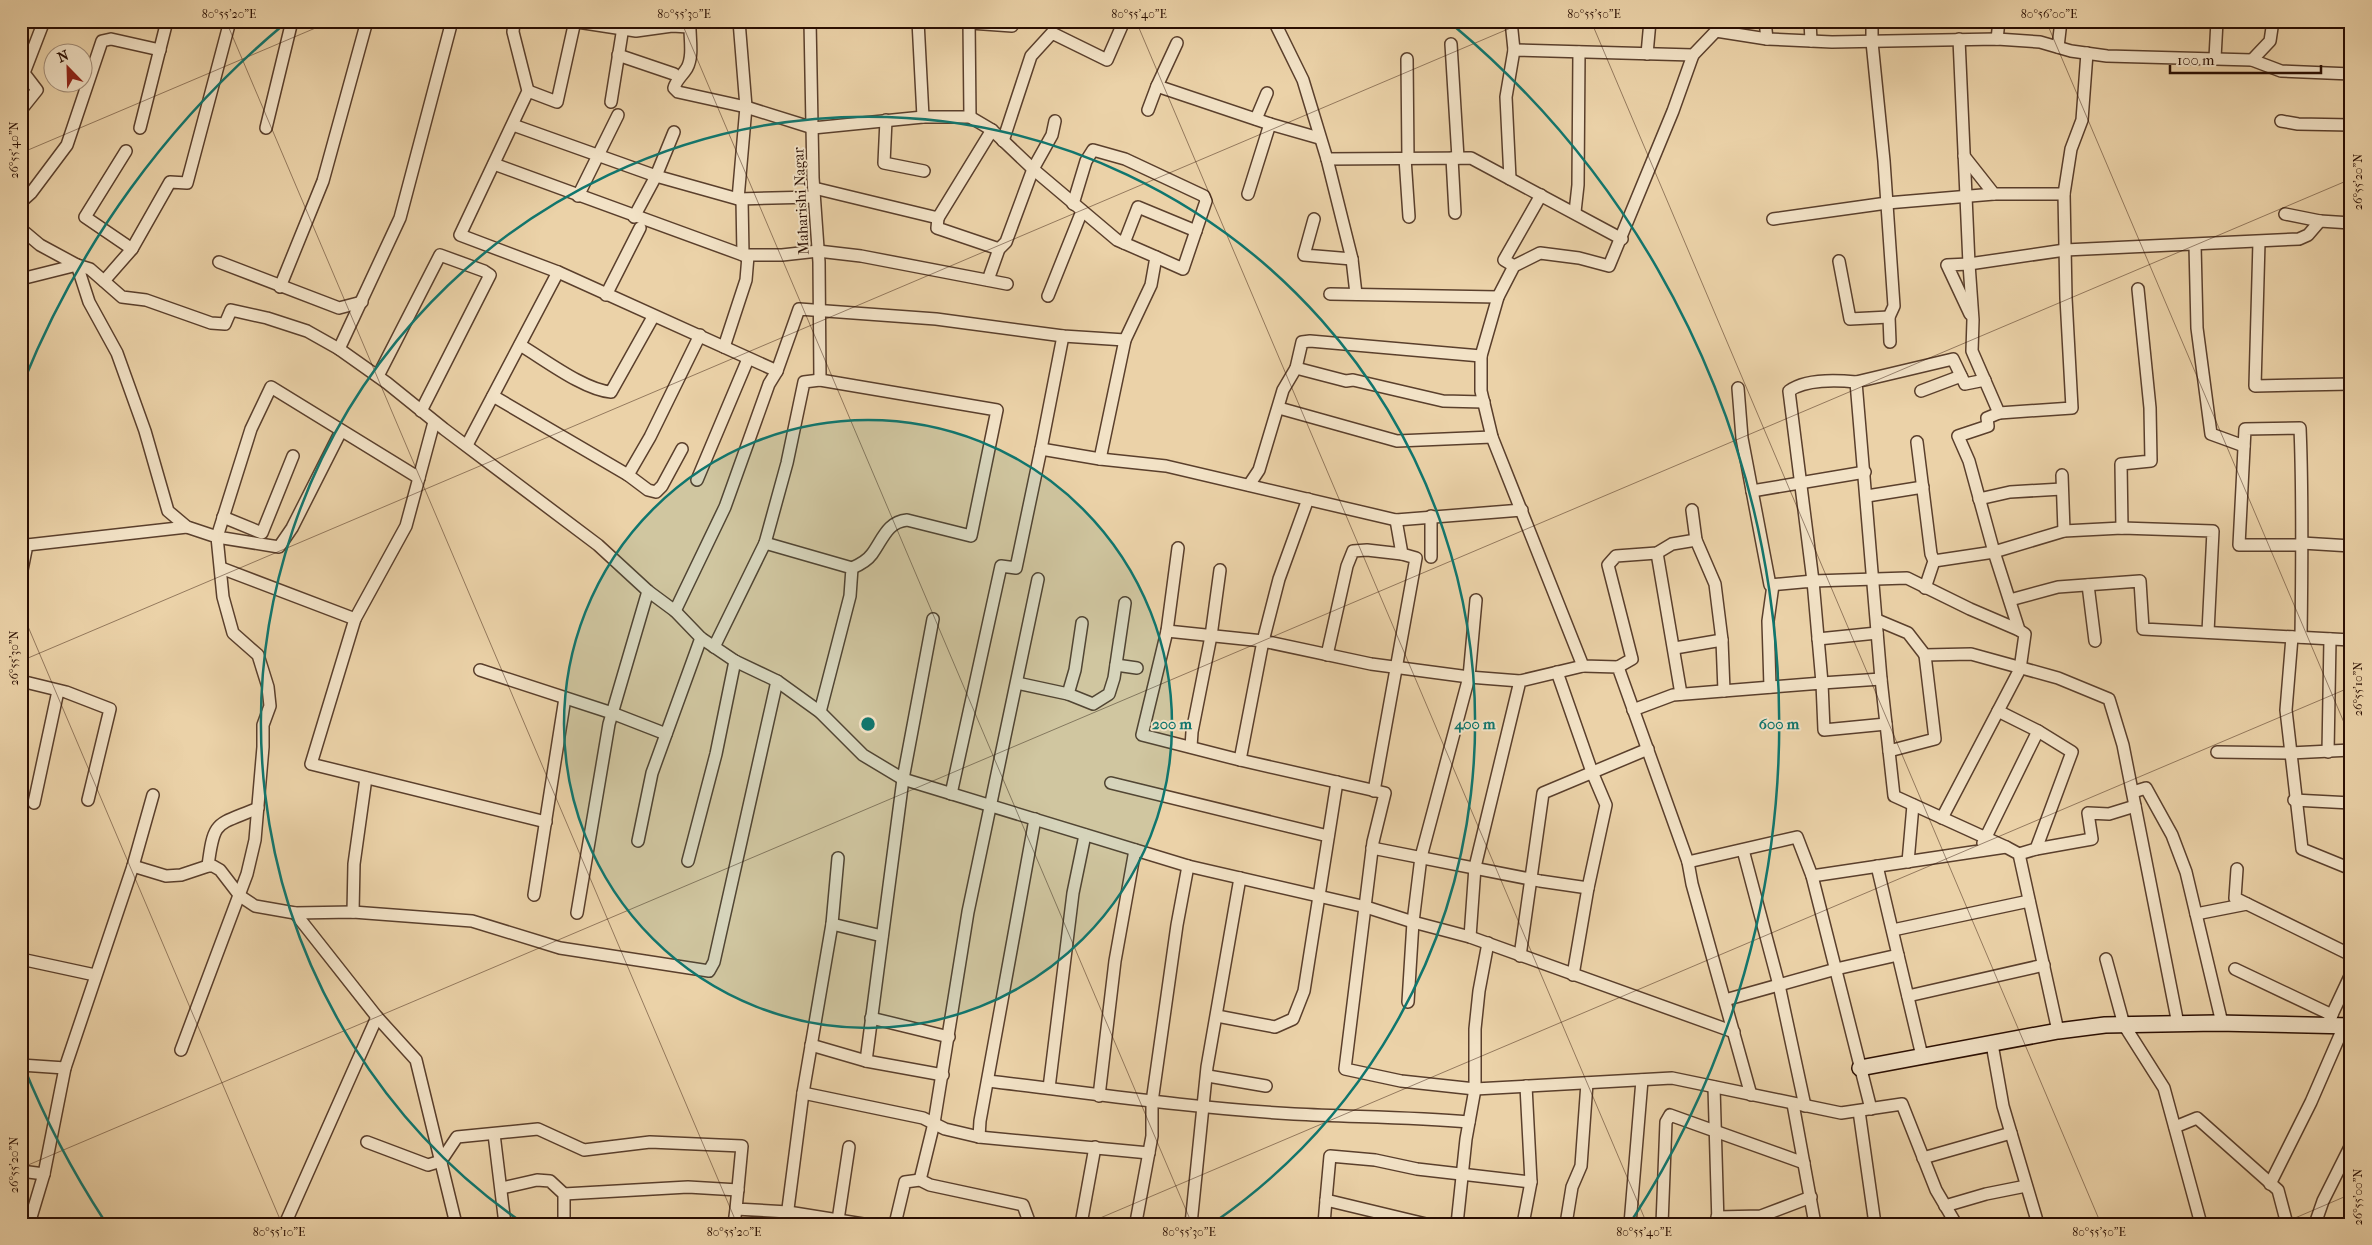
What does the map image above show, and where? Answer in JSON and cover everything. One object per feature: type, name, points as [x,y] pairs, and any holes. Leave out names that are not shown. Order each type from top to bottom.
[{"type":"street","points":[[21,110],[37,90],[24,73],[44,21]]},
{"type":"street","points":[[140,128],[167,21]]},
{"type":"street","points":[[104,281],[132,248],[170,182],[187,183],[230,21]]},
{"type":"street","points":[[266,128],[292,21]]},
{"type":"street","points":[[280,287],[323,181],[367,21]]},
{"type":"street","points":[[339,349],[400,218],[452,21]]},
{"type":"street","points":[[514,21],[513,32],[528,91],[460,235],[558,272],[653,317],[777,371]]},
{"type":"street","points":[[724,347],[746,280],[746,256],[740,199],[746,107],[739,21]]},
{"type":"street","name":"Maharishi Nagar","points":[[810,21],[814,192],[818,251],[820,380]]},
{"type":"street","points":[[918,21],[923,117]]},
{"type":"street","points":[[970,116],[970,22],[1012,26],[1012,21]]},
{"type":"street","points":[[1003,141],[1031,56],[1052,33],[1107,60],[1124,21]]},
{"type":"street","points":[[1274,21],[1303,80],[1319,138],[1327,159],[1352,259],[1356,294]]},
{"type":"street","points":[[1510,179],[1506,97],[1514,50],[1511,21]]},
{"type":"street","points":[[1647,54],[1650,21]]},
{"type":"street","points":[[1766,21],[1767,39]]},
{"type":"street","points":[[1810,21],[1811,41]]},
{"type":"street","points":[[1872,21],[1872,42],[1887,203],[1894,306],[1889,317],[1890,342]]},
{"type":"street","points":[[1997,39],[2000,21]]},
{"type":"street","points":[[2058,47],[2061,21]]},
{"type":"street","points":[[2215,58],[2217,21]]},
{"type":"street","points":[[2252,60],[2270,41],[2273,21]]},
{"type":"street","points":[[528,91],[557,102],[574,22],[623,26],[636,31],[690,24],[690,57],[687,68],[675,83],[674,88],[678,92],[746,107],[813,128],[923,117],[970,116],[992,130],[1077,208],[1117,240],[1183,269],[1206,201],[1204,196],[1125,159],[1093,150],[1086,160],[1077,208],[1048,296]]},
{"type":"street","points":[[611,102],[623,26]]},
{"type":"street","points":[[1583,666],[1492,437],[1481,392],[1480,356],[1498,298],[1514,266],[1540,254],[1579,258],[1609,266],[1622,239],[1693,55],[1716,26],[1767,39],[1872,42],[1997,39],[2040,42],[2107,56],[2252,60],[2282,71],[2351,74]]},
{"type":"street","points":[[1959,39],[1973,320],[1972,351],[1999,413]]},
{"type":"street","points":[[21,202],[31,193],[67,145],[102,42],[112,40],[160,50]]},
{"type":"street","points":[[1148,110],[1177,43]]},
{"type":"street","points":[[1451,44],[1455,213]]},
{"type":"street","points":[[1514,50],[1693,55]]},
{"type":"street","points":[[1575,212],[1578,185],[1579,52]]},
{"type":"street","points":[[2019,630],[1994,552],[1969,461],[1958,436],[1988,426],[1987,418],[1999,413],[2072,408],[2064,194],[2071,149],[2082,120],[2087,53]]},
{"type":"street","points":[[618,55],[674,74]]},
{"type":"street","points":[[1407,59],[1406,158],[1409,217]]},
{"type":"street","points":[[1157,86],[1270,124],[1319,138]]},
{"type":"street","points":[[1256,119],[1267,93]]},
{"type":"street","points":[[578,196],[618,115]]},
{"type":"street","points":[[886,120],[884,162],[924,170]]},
{"type":"street","points":[[2281,121],[2298,124],[2351,125]]},
{"type":"street","points":[[988,280],[999,249],[1006,242],[1033,169],[1052,135],[1055,122]]},
{"type":"street","points":[[1248,194],[1270,124]]},
{"type":"street","points":[[513,125],[656,176],[740,199],[814,192],[938,218]]},
{"type":"street","points":[[992,130],[938,218],[936,228],[999,249]]},
{"type":"street","points":[[634,216],[656,176],[674,132]]},
{"type":"street","points":[[126,151],[85,217],[132,248]]},
{"type":"street","points":[[1964,156],[1994,194]]},
{"type":"street","points":[[1327,159],[1471,158],[1575,212],[1622,239]]},
{"type":"street","points":[[494,164],[746,256],[782,256],[818,251],[861,256],[1008,284]]},
{"type":"street","points":[[1514,266],[1504,260],[1540,194]]},
{"type":"street","points":[[1773,219],[1887,203],[1994,194],[2064,194]]},
{"type":"street","points":[[1124,243],[1138,208],[1196,231]]},
{"type":"street","points":[[2285,214],[2320,221],[2351,223]]},
{"type":"street","points":[[1314,219],[1304,255],[1352,259]]},
{"type":"street","points":[[1973,320],[1947,265],[1969,264],[2065,250],[2298,239],[2308,235],[2320,221]]},
{"type":"street","points":[[606,295],[640,228]]},
{"type":"street","points":[[21,229],[40,245],[77,265],[90,269],[122,297],[146,300],[210,323],[225,324],[231,310],[267,318],[307,332],[339,349],[378,376],[434,422],[598,545],[648,591],[675,611],[701,638],[735,661],[777,681],[820,712],[863,755],[904,779],[1188,866],[1366,907],[1470,937],[1734,1032]]},
{"type":"street","points":[[2259,242],[2255,386],[2351,384]]},
{"type":"street","points":[[2195,244],[2198,328],[2211,434],[2244,446]]},
{"type":"street","points":[[378,376],[440,255],[484,270],[490,274],[421,410]]},
{"type":"street","points":[[1100,459],[1125,340],[1150,285],[1156,257]]},
{"type":"street","points":[[1839,261],[1850,319],[1889,317]]},
{"type":"street","points":[[219,262],[280,287],[339,308],[362,302]]},
{"type":"street","points":[[21,279],[77,265]]},
{"type":"street","points":[[77,265],[89,302],[117,353],[145,431],[168,511],[187,527]]},
{"type":"street","points":[[467,445],[558,272]]},
{"type":"street","points":[[2122,528],[2121,464],[2151,461],[2150,408],[2138,289]]},
{"type":"street","points":[[1330,294],[1498,298]]},
{"type":"street","points":[[675,611],[725,507],[768,384],[777,371],[799,309],[936,319],[1063,336],[1125,340]]},
{"type":"street","points":[[520,345],[578,380],[602,391],[611,392],[653,317]]},
{"type":"street","points":[[628,475],[650,437],[700,336]]},
{"type":"street","points":[[951,794],[1001,566],[1016,568],[1063,336]]},
{"type":"street","points":[[1249,485],[1259,470],[1284,390],[1296,368],[1302,342],[1310,341],[1480,356]]},
{"type":"street","points":[[697,480],[748,359]]},
{"type":"street","points":[[1886,724],[1824,730],[1813,581],[1789,391],[1797,385],[1844,381],[1856,382],[1953,359],[1965,384],[1985,380]]},
{"type":"street","points":[[1296,368],[1346,381],[1353,380],[1443,401],[1484,402]]},
{"type":"street","points":[[1921,391],[1962,376]]},
{"type":"street","points":[[714,647],[765,543],[787,463],[804,382],[820,380],[997,410],[971,536],[907,520],[897,521],[888,529],[871,555],[852,568]]},
{"type":"street","points":[[1856,382],[1881,679],[1894,796],[2019,854],[2092,839],[2088,813],[2109,814],[2135,806]]},
{"type":"street","points":[[181,1050],[232,911],[240,896],[255,840],[263,726],[270,706],[268,687],[258,655],[233,633],[223,597],[217,536],[251,429],[271,387],[419,478]]},
{"type":"street","points":[[1738,388],[1742,438],[1770,585],[1813,581],[1907,578],[2025,634],[2020,669],[1942,818]]},
{"type":"street","points":[[493,396],[628,475],[648,490],[656,492],[662,486],[682,449]]},
{"type":"street","points":[[1279,408],[1397,441],[1492,437]]},
{"type":"street","points":[[434,422],[406,526],[355,620],[311,764],[546,822]]},
{"type":"street","points":[[2351,546],[2302,544],[2239,545],[2245,429],[2300,428],[2302,544],[2297,637],[2286,710],[2294,800],[2302,849],[2351,869]]},
{"type":"street","points":[[21,575],[27,545],[187,527],[217,536],[279,547],[292,528],[341,430]]},
{"type":"street","points":[[1917,442],[1931,554],[1934,561],[1925,588]]},
{"type":"street","points":[[1041,449],[1100,459],[1166,466],[1396,520],[1522,510]]},
{"type":"street","points":[[223,517],[262,534],[293,456]]},
{"type":"street","points":[[1752,491],[1865,472]]},
{"type":"street","points":[[2062,475],[2064,531]]},
{"type":"street","points":[[1867,496],[1923,487]]},
{"type":"street","points":[[1979,499],[2010,492],[2062,489]]},
{"type":"street","points":[[1240,760],[1263,641],[1279,579],[1308,499]]},
{"type":"street","points":[[1692,510],[1696,540],[1715,584],[1722,640],[1724,691]]},
{"type":"street","points":[[1431,516],[1431,557]]},
{"type":"street","points":[[1396,520],[1402,554]]},
{"type":"street","points":[[1934,561],[1994,552],[2064,531],[2122,528],[2213,531],[2208,632]]},
{"type":"street","points":[[1167,631],[1263,641],[1327,655],[1469,677],[1520,680],[1583,666],[1618,667],[1632,659],[1608,564],[1616,556],[1657,553],[1672,544],[1696,540]]},
{"type":"street","points":[[765,543],[852,568]]},
{"type":"street","points":[[1178,548],[1167,631],[1142,735],[1240,760],[1386,793],[1372,848],[1345,1069],[1401,1081],[1475,1089],[1672,1078],[1841,1113],[1902,1104],[1936,1190],[1956,1224]]},
{"type":"street","points":[[1327,655],[1347,566],[1353,551],[1367,550],[1402,554],[1416,558],[1374,791]]},
{"type":"street","points":[[1657,553],[1681,694]]},
{"type":"street","points":[[221,568],[355,620]]},
{"type":"street","points":[[820,712],[850,596],[852,568]]},
{"type":"street","points":[[1191,747],[1192,732],[1211,636],[1220,570]]},
{"type":"street","points":[[920,1180],[943,1075],[968,912],[1038,579]]},
{"type":"street","points":[[2010,600],[2058,587],[2140,580],[2142,629],[2351,640]]},
{"type":"street","points":[[1770,687],[1768,622],[1773,585]]},
{"type":"street","points":[[2088,585],[2095,641]]},
{"type":"street","points":[[577,913],[612,714],[648,591]]},
{"type":"street","points":[[1408,1002],[1413,922],[1421,857],[1469,677],[1476,600]]},
{"type":"street","points":[[1017,683],[1068,694],[1093,704],[1109,694],[1116,665],[1125,603]]},
{"type":"street","points":[[866,1061],[904,779],[933,619]]},
{"type":"street","points":[[1877,620],[1908,634],[1925,655],[1935,739],[1889,751]]},
{"type":"street","points":[[1068,694],[1075,670],[1082,623]]},
{"type":"street","points":[[1818,639],[1878,633]]},
{"type":"street","points":[[638,841],[652,773],[701,638]]},
{"type":"street","points":[[2328,752],[2330,639]]},
{"type":"street","points":[[1674,648],[1722,640]]},
{"type":"street","points":[[1925,655],[1971,654],[2058,678],[2109,699],[2123,745],[2178,1024]]},
{"type":"street","points":[[688,861],[716,754],[735,661]]},
{"type":"street","points":[[1116,665],[1136,668]]},
{"type":"street","points":[[1618,667],[1688,862],[1692,884],[1751,1095]]},
{"type":"street","points":[[480,670],[666,734]]},
{"type":"street","points":[[1557,672],[1592,772],[1606,805],[1572,975]]},
{"type":"street","points":[[1633,710],[1673,695],[1881,679]]},
{"type":"street","points":[[1470,937],[1475,867],[1520,680]]},
{"type":"street","points":[[21,681],[58,690],[110,709],[88,800]]},
{"type":"street","points":[[133,866],[166,876],[181,875],[208,866],[220,870],[240,896],[255,906],[295,914],[353,912],[472,921],[560,948],[709,970],[714,962],[777,681]]},
{"type":"street","points":[[34,803],[58,690]]},
{"type":"street","points":[[534,895],[565,698]]},
{"type":"street","points":[[1998,711],[2038,730],[2072,752],[2036,849]]},
{"type":"street","points":[[1978,851],[2038,730]]},
{"type":"street","points":[[1520,956],[1543,792],[1648,750]]},
{"type":"street","points":[[2216,752],[2290,753],[2351,750]]},
{"type":"street","points":[[353,912],[354,864],[366,778]]},
{"type":"street","points":[[1217,1016],[1275,1027],[1292,1019],[1304,991],[1337,782]]},
{"type":"street","points":[[1111,783],[1328,836]]},
{"type":"street","points":[[2132,792],[2146,788],[2172,836],[2186,872],[2222,1023]]},
{"type":"street","points":[[29,1224],[44,1174],[65,1068],[133,866],[153,795]]},
{"type":"street","points":[[2294,800],[2351,803]]},
{"type":"street","points":[[1908,862],[1913,805]]},
{"type":"street","points":[[208,866],[212,837],[219,825],[258,808]]},
{"type":"street","points":[[979,1136],[1035,820]]},
{"type":"street","points":[[1049,1088],[1073,893],[1085,835]]},
{"type":"street","points":[[1688,862],[1797,837],[1812,876],[1871,1109]]},
{"type":"street","points":[[1812,876],[2006,847]]},
{"type":"street","points":[[1372,848],[1531,879],[1588,888]]},
{"type":"street","points":[[1099,1096],[1115,961],[1136,850]]},
{"type":"street","points":[[1743,850],[1779,985],[1799,1105],[1804,1163],[1816,1224]]},
{"type":"street","points":[[2019,854],[2058,1031]]},
{"type":"street","points":[[786,1224],[803,1093],[832,924],[838,858]]},
{"type":"street","points":[[1138,1223],[1152,1136],[1152,1102],[1177,925],[1188,866]]},
{"type":"street","points":[[1877,866],[1922,1056]]},
{"type":"street","points":[[2236,869],[2235,898],[2351,956]]},
{"type":"street","points":[[1192,1224],[1202,1106],[1208,1076],[1207,1067],[1240,878]]},
{"type":"street","points":[[1893,930],[2029,901]]},
{"type":"street","points":[[2196,914],[2247,904]]},
{"type":"street","points":[[295,914],[377,1017],[416,1060],[456,1224]]},
{"type":"street","points":[[832,924],[882,936]]},
{"type":"street","points":[[1457,1224],[1462,1174],[1475,1089],[1475,1029],[1479,991],[1488,943]]},
{"type":"street","points":[[1725,1000],[1836,969],[1898,955]]},
{"type":"street","points":[[2106,959],[2124,1025],[2164,1088],[2201,1224]]},
{"type":"street","points":[[21,960],[95,975]]},
{"type":"street","points":[[1908,996],[2044,965]]},
{"type":"street","points":[[2235,968],[2330,1020],[2347,1026],[2270,1184]]},
{"type":"street","points":[[2330,1020],[2351,974]]},
{"type":"street","points":[[285,1224],[377,1017]]},
{"type":"street","points":[[871,1018],[949,1036]]},
{"type":"street","points":[[1860,1068],[2058,1031],[2105,1025],[2330,1020]]},
{"type":"street","points":[[1992,1044],[2003,1106],[2038,1224]]},
{"type":"street","points":[[811,1045],[866,1061],[943,1075]]},
{"type":"street","points":[[21,1064],[65,1068]]},
{"type":"street","points":[[1208,1076],[1266,1086]]},
{"type":"street","points":[[1630,1224],[1642,1080]]},
{"type":"street","points":[[988,1081],[1152,1102],[1295,1114],[1399,1116],[1469,1122]]},
{"type":"street","points":[[1566,1224],[1572,1187],[1581,1166],[1587,1083]]},
{"type":"street","points":[[1524,1224],[1531,1182],[1526,1086]]},
{"type":"street","points":[[1714,1087],[1717,1221],[1761,1216],[1811,1197]]},
{"type":"street","points":[[803,1093],[923,1118],[945,1129],[979,1136],[1149,1153]]},
{"type":"street","points":[[1858,1111],[1875,1224]]},
{"type":"street","points":[[1662,1224],[1666,1122],[1670,1115],[1804,1163]]},
{"type":"street","points":[[2175,1127],[2197,1118],[2278,1190],[2287,1224]]},
{"type":"street","points":[[367,1142],[428,1165],[442,1161],[457,1137],[538,1130],[584,1150],[650,1142],[742,1146],[734,1224]]},
{"type":"street","points":[[1923,1158],[2011,1133]]},
{"type":"street","points":[[494,1134],[505,1224]]},
{"type":"street","points":[[2315,1224],[2323,1201],[2351,1145]]},
{"type":"street","points":[[838,1220],[848,1147]]},
{"type":"street","points":[[1081,1224],[1095,1147]]},
{"type":"street","points":[[1324,1224],[1330,1156],[1375,1160],[1417,1169],[1531,1182]]},
{"type":"street","points":[[21,1171],[44,1174]]},
{"type":"street","points":[[502,1188],[537,1180],[550,1181],[564,1194],[688,1187],[738,1190]]},
{"type":"street","points":[[895,1224],[905,1182],[920,1180],[930,1185],[1023,1206],[1030,1224]]},
{"type":"street","points":[[1945,1206],[1986,1194],[2026,1186]]},
{"type":"street","points":[[564,1194],[564,1224]]},
{"type":"street","points":[[1326,1200],[1426,1224]]},
{"type":"street","points":[[736,1209],[788,1212],[863,1224]]}]
